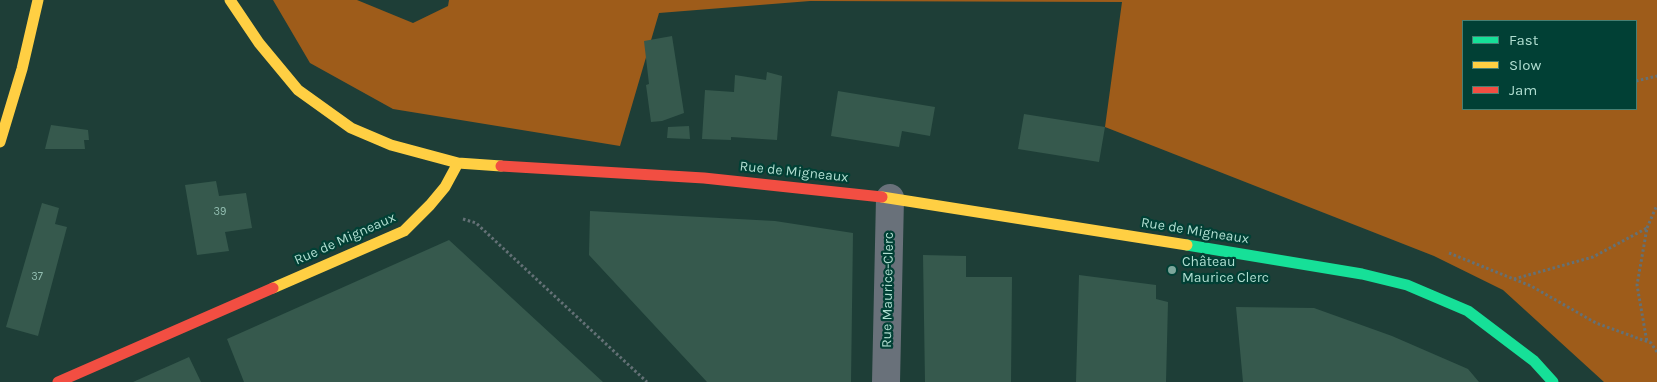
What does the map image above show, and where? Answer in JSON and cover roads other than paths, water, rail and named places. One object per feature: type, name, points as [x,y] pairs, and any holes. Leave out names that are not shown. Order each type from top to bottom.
[{"type":"street","points":[[0,142],[22,69],[38,0]]},
{"type":"street","points":[[230,0],[259,43],[298,90],[352,128],[391,145],[458,163]]},
{"type":"street","name":"Rue de Migneaux","points":[[58,382],[404,230],[440,193],[458,163],[704,178],[890,198],[1362,274],[1407,285],[1468,311],[1534,361],[1553,382]]},
{"type":"street","name":"Rue Maurice-Clerc","points":[[886,382],[890,198]]},
{"type":"place","name":"Château Maurice Clerc","points":[[1172,270]]}]
